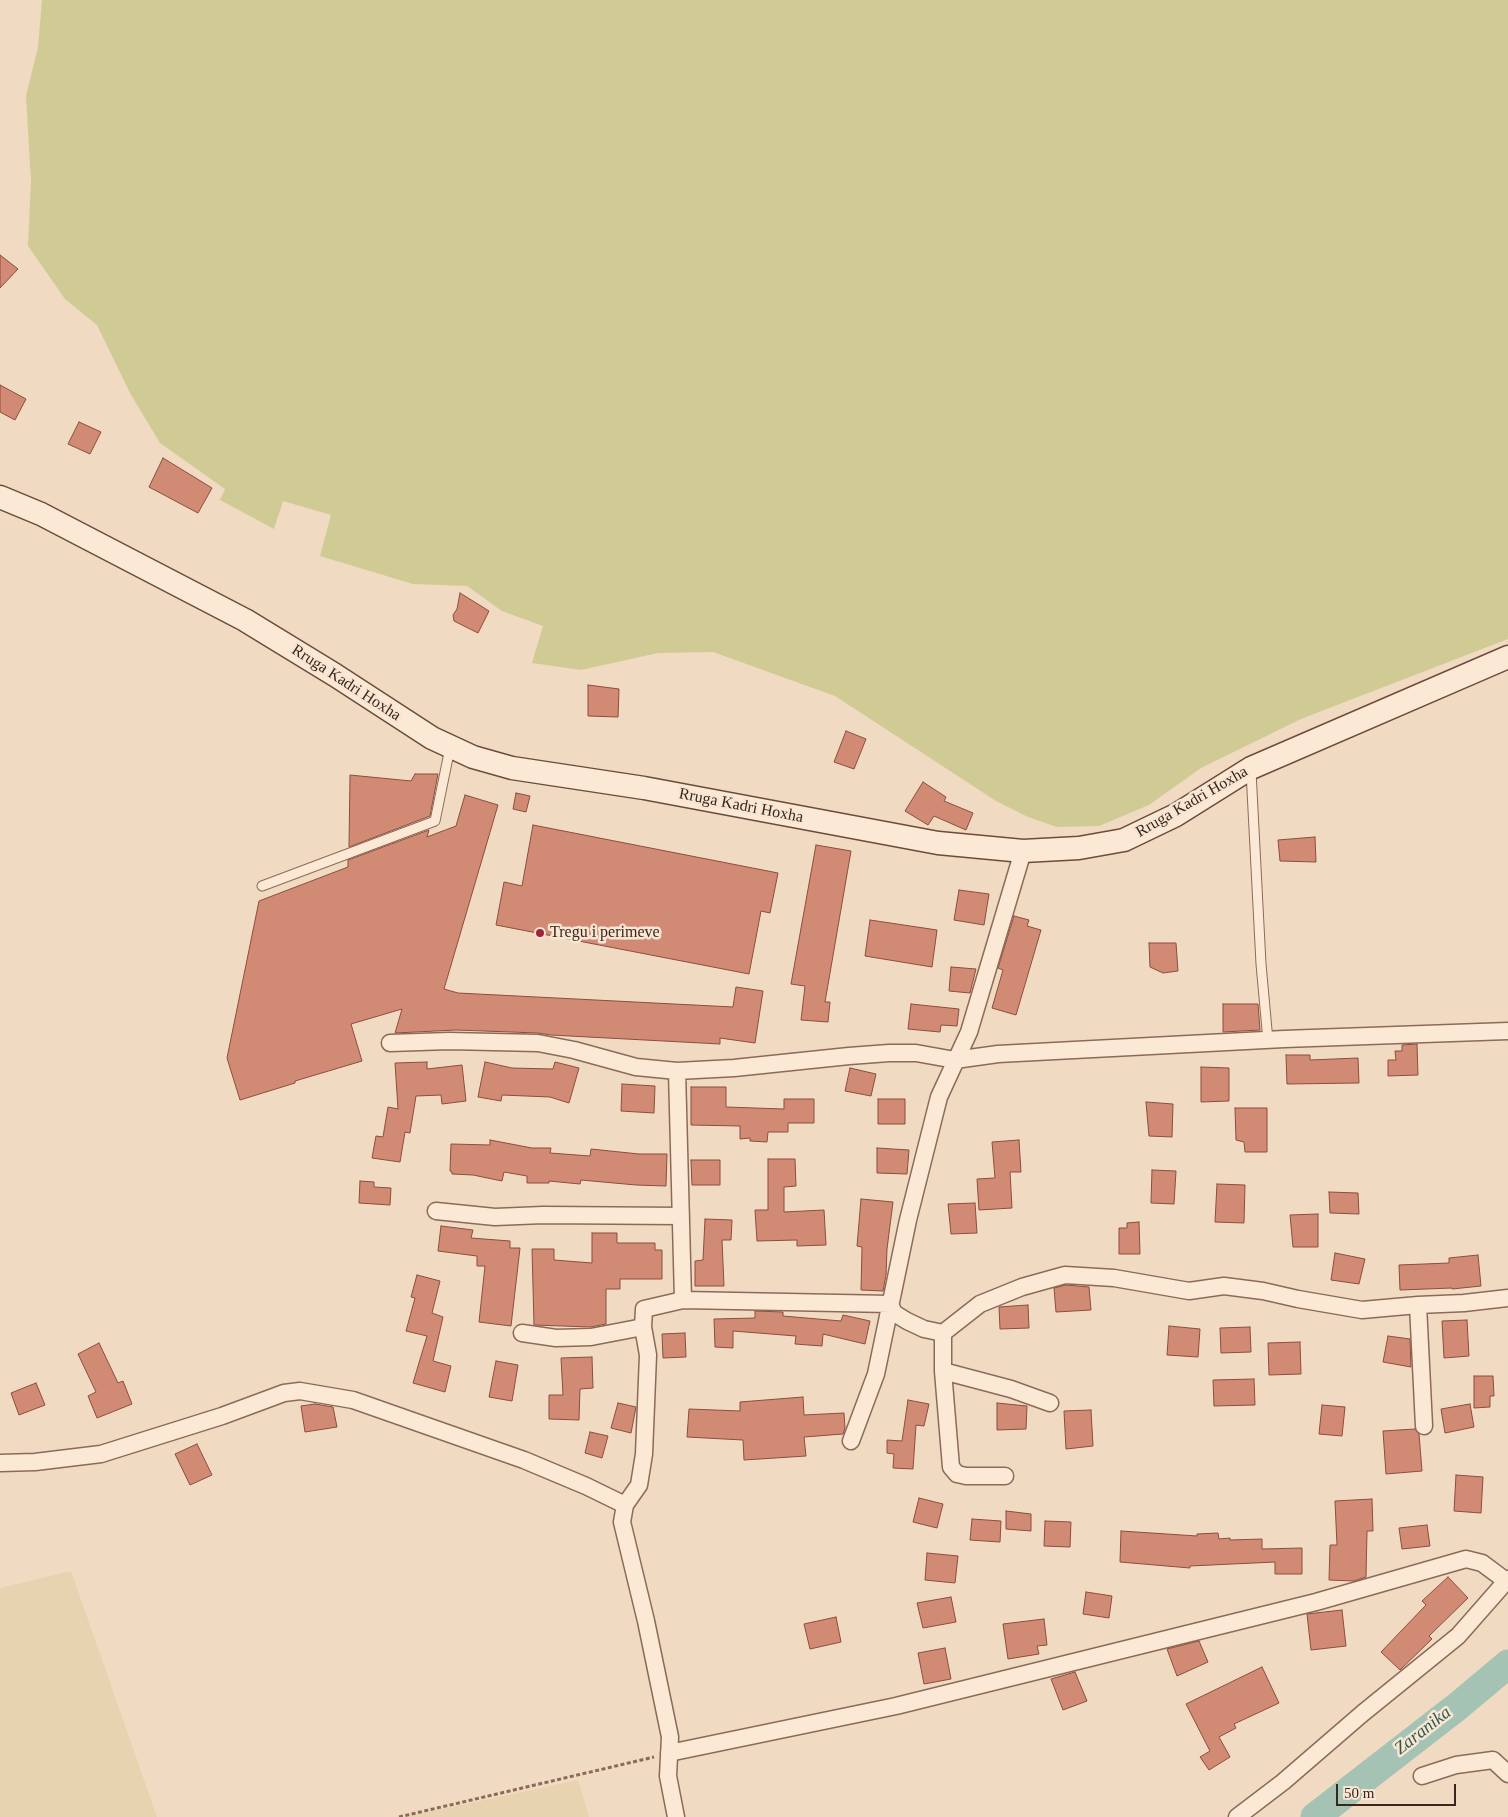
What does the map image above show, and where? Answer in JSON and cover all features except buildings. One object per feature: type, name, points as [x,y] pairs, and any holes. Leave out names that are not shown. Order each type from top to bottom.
[{"type":"main road","name":"Rruga Kadri Hoxha","points":[[0,497],[41,514],[245,620],[417,728],[450,747],[473,757],[512,768],[657,790],[938,843],[1023,851],[1079,848],[1124,840],[1176,815],[1251,768],[1508,656]]},
{"type":"street","points":[[851,1441],[876,1374],[908,1220],[939,1097],[969,1032],[1023,851]]},
{"type":"street","points":[[390,1043],[449,1040],[538,1043],[574,1050],[636,1067],[677,1071],[734,1068],[889,1053],[916,1053],[956,1060],[998,1054],[1508,1031]]},
{"type":"street","points":[[677,1071],[683,1300]]},
{"type":"street","points":[[436,1212],[495,1217],[543,1215],[681,1216]]},
{"type":"street","points":[[890,1304],[894,1313],[907,1322],[924,1329],[943,1333],[980,1304],[1022,1288],[1065,1275],[1114,1278],[1188,1291],[1224,1286],[1263,1291],[1362,1310],[1418,1305],[1464,1304],[1508,1298]]},
{"type":"street","points":[[676,1817],[668,1776],[670,1737],[666,1711],[622,1522],[625,1505],[639,1485],[644,1454],[648,1355],[643,1327],[644,1309],[683,1300],[890,1304]]},
{"type":"street","points":[[1418,1305],[1424,1426]]},
{"type":"street","points":[[522,1333],[556,1338],[591,1337],[643,1327]]},
{"type":"street","points":[[943,1333],[943,1371],[952,1468],[957,1474],[966,1476],[1005,1476]]},
{"type":"street","points":[[943,1371],[1011,1389],[1050,1403]]},
{"type":"street","points":[[0,1463],[35,1462],[101,1454],[222,1416],[284,1393],[300,1391],[353,1400],[515,1457],[586,1486],[625,1505]]},
{"type":"street","points":[[669,1753],[896,1706],[1316,1602],[1466,1560],[1482,1563],[1507,1580],[1458,1636],[1363,1713],[1283,1782],[1237,1817]]},
{"type":"street","points":[[1422,1776],[1456,1765],[1493,1760],[1508,1774]]},
{"type":"lane","points":[[262,886],[435,821],[450,747]]},
{"type":"lane","points":[[1251,768],[1261,964],[1268,1041]]},
{"type":"path","points":[[399,1817],[669,1753]]},
{"type":"shaded area","points":[[42,0],[1508,0],[1508,639],[1301,719],[1201,768],[1149,805],[1099,826],[1057,827],[1028,817],[996,801],[835,696],[713,652],[658,653],[581,670],[532,663],[543,626],[502,611],[467,586],[413,584],[320,556],[331,515],[283,501],[274,529],[220,500],[225,489],[160,443],[130,393],[97,325],[65,299],[28,246],[31,181],[26,96],[38,47]]},
{"type":"shaded area","points":[[71,1571],[157,1817],[0,1817],[0,1588]]},
{"type":"shaded area","points":[[578,1780],[589,1817],[405,1817]]},
{"type":"waterway","name":"Zaranika","points":[[1315,1817],[1458,1706],[1508,1664]]},
{"type":"place","name":"Tregu i perimeve","points":[[540,933]]}]
